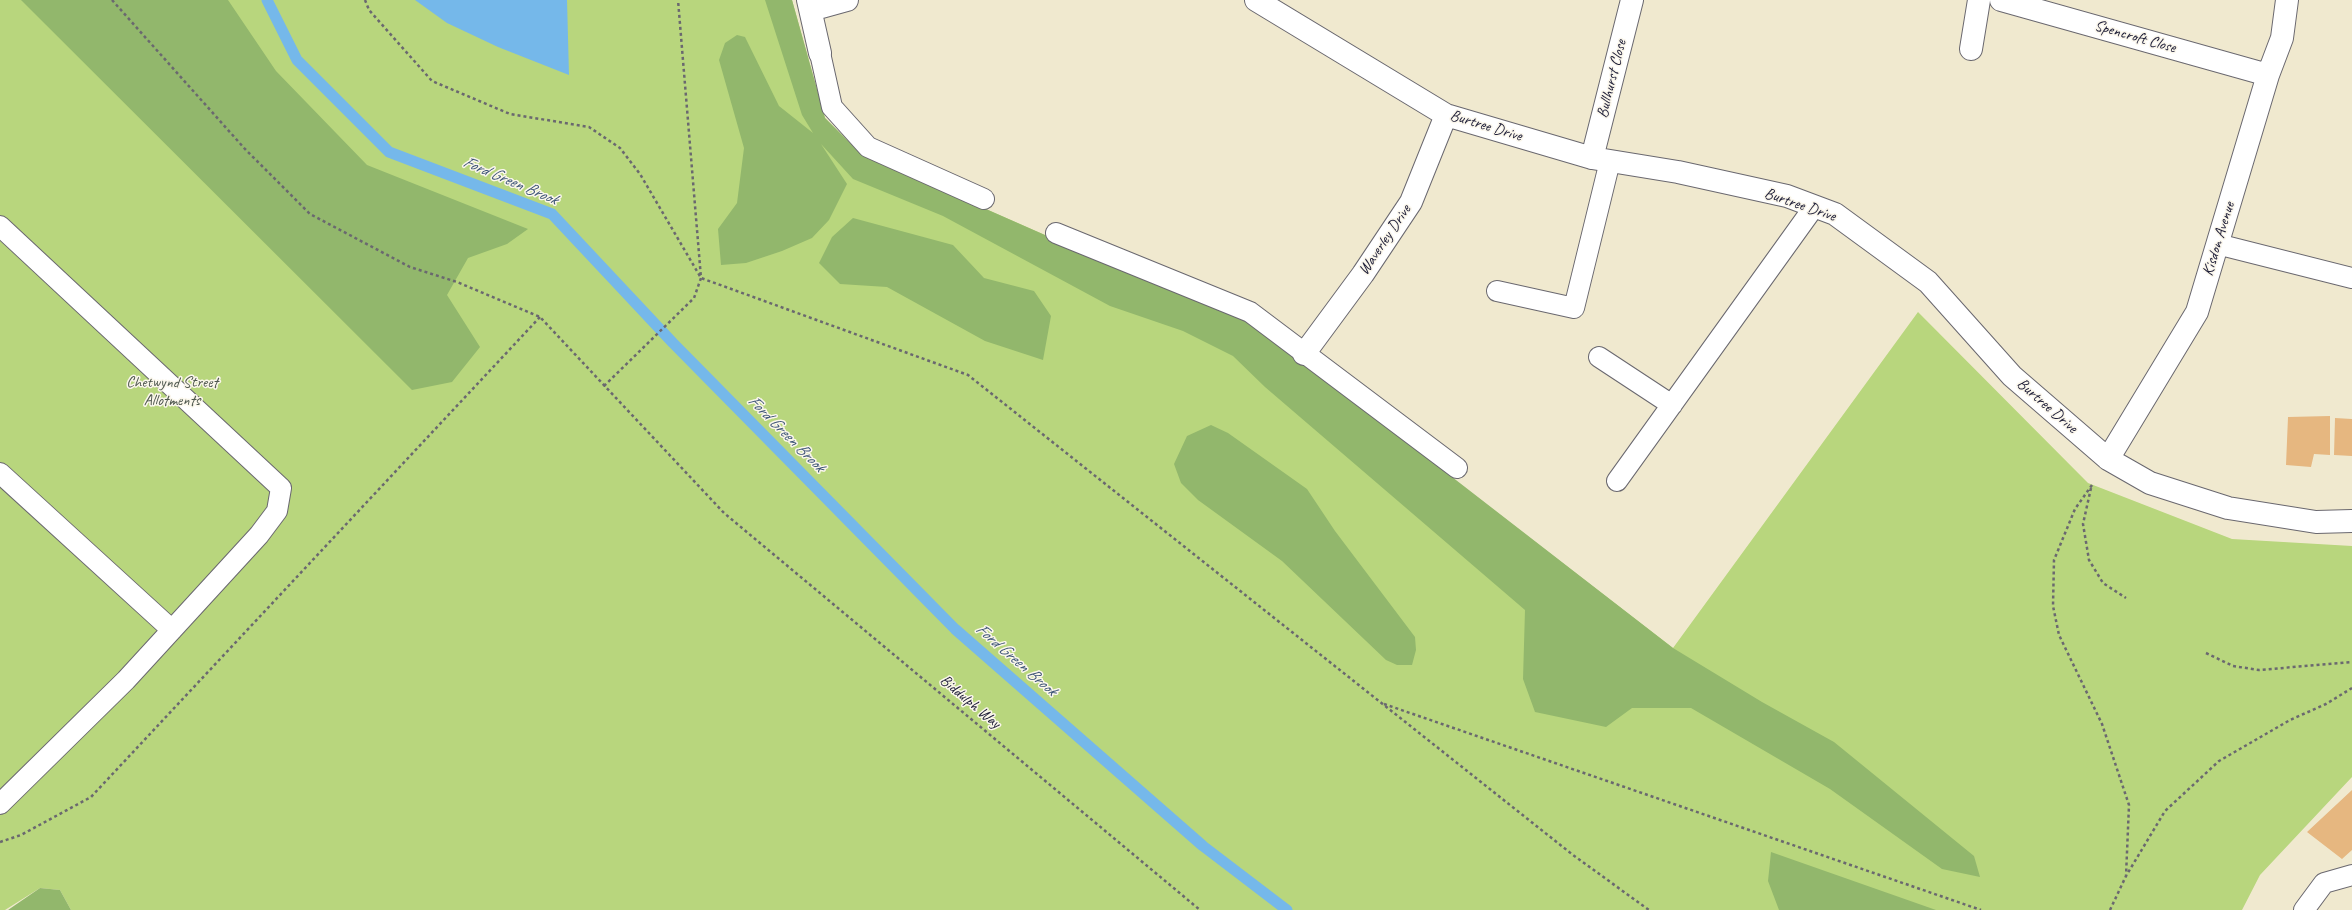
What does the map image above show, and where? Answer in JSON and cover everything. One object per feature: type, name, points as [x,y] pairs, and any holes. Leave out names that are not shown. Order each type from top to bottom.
[{"type":"street","points":[[820,53],[810,5],[847,0]]},
{"type":"street","name":"Burtree Drive","points":[[1256,0],[1446,115],[1601,159],[1678,172],[1787,196],[1835,214],[1928,282],[2012,376],[2108,460],[2150,483],[2228,508],[2316,522],[2352,521]]},
{"type":"street","name":"Bullhurst Close","points":[[1601,159],[1632,0]]},
{"type":"street","points":[[1971,49],[1979,0]]},
{"type":"street","name":"Spencroft Close","points":[[2001,0],[2268,75]]},
{"type":"street","name":"Kisdon Avenue","points":[[2108,460],[2197,312],[2268,75],[2282,38],[2287,0]]},
{"type":"street","name":"Waverley Drive","points":[[1304,354],[1363,274],[1411,202],[1446,115]]},
{"type":"lane","points":[[820,53],[832,107],[868,147],[984,199]]},
{"type":"lane","points":[[1497,291],[1574,308],[1601,159]]},
{"type":"lane","points":[[1617,481],[1814,207]]},
{"type":"lane","points":[[0,226],[281,488],[277,511],[259,535],[126,680],[0,804]]},
{"type":"lane","points":[[1056,233],[1250,312],[1457,468]]},
{"type":"lane","points":[[2217,244],[2352,278]]},
{"type":"lane","points":[[1599,358],[1672,405]]},
{"type":"lane","points":[[0,473],[172,630]]},
{"type":"lane","points":[[2304,910],[2324,883],[2352,876]]},
{"type":"path","points":[[0,842],[21,835],[91,797],[540,317],[457,282],[410,267],[310,214],[244,149],[112,0]]},
{"type":"path","points":[[365,0],[369,10],[432,81],[510,114],[589,127],[620,148],[640,174],[701,278],[968,375],[1573,855],[1649,910]]},
{"type":"path","points":[[604,386],[694,298],[701,278],[678,0]]},
{"type":"path","name":"Biddulph Way","points":[[540,317],[724,513],[1200,910]]},
{"type":"path","points":[[2108,460],[2075,509],[2054,560],[2053,606],[2059,635],[2102,724],[2128,805],[2126,876]]},
{"type":"path","points":[[2092,485],[2082,524],[2089,560],[2103,583],[2126,598]]},
{"type":"path","points":[[2206,653],[2233,666],[2259,670],[2352,662]]},
{"type":"path","points":[[2110,910],[2126,876],[2165,811],[2219,761],[2290,720],[2326,704],[2352,688]]},
{"type":"path","points":[[1382,703],[1981,910]]},
{"type":"green space","name":"Chetwynd Street Allotments","points":[[0,0],[792,0],[825,118],[861,154],[1054,239],[1300,361],[1673,648],[1918,312],[2088,483],[2232,539],[2352,546],[2352,777],[2260,875],[2242,910],[71,910],[60,890],[40,888],[5,910],[0,910],[0,815],[4,813],[0,808]]},
{"type":"green space","points":[[21,0],[228,0],[276,71],[367,165],[528,229],[507,244],[468,258],[447,295],[480,347],[452,382],[412,390]]},
{"type":"green space","points":[[765,0],[792,0],[825,118],[861,154],[1054,239],[1248,319],[1673,648],[1762,702],[1834,742],[1974,856],[1980,877],[1942,869],[1830,789],[1691,708],[1632,708],[1606,727],[1535,712],[1523,679],[1525,610],[1265,387],[1233,356],[1183,331],[1110,306],[943,216],[853,179],[821,144],[847,184],[829,220],[812,238],[782,251],[746,263],[721,265],[718,229],[737,203],[744,148],[719,60],[725,43],[737,35],[745,37],[779,106],[813,133],[802,115]]},
{"type":"green space","points":[[853,218],[953,245],[984,278],[1034,291],[1051,316],[1043,360],[985,341],[887,287],[840,284],[819,263],[832,237]]},
{"type":"green space","points":[[1211,425],[1228,433],[1307,489],[1335,531],[1415,637],[1416,650],[1412,665],[1397,665],[1386,660],[1282,561],[1198,500],[1181,483],[1174,464],[1187,436]]},
{"type":"green space","points":[[1771,852],[1936,910],[1779,910],[1768,881]]},
{"type":"green space","points":[[40,888],[60,890],[71,910],[8,910]]},
{"type":"water","points":[[415,0],[567,0],[569,75],[498,47],[447,23]]},
{"type":"building","points":[[2330,416],[2330,455],[2314,454],[2311,467],[2286,465],[2288,417]]},
{"type":"building","points":[[2335,418],[2352,419],[2352,456],[2334,455]]},
{"type":"building","points":[[2352,790],[2352,850],[2342,859],[2307,832]]},
{"type":"waterway","name":"Ford Green Brook","points":[[267,0],[297,60],[389,152],[552,214],[673,343],[955,629],[1203,846],[1287,910]]}]
